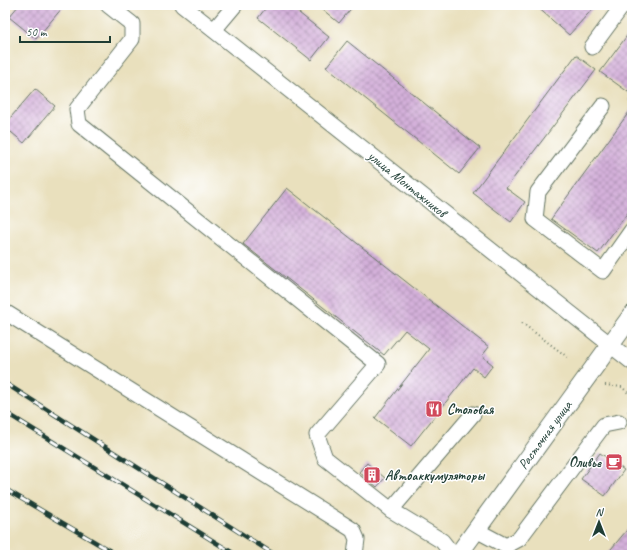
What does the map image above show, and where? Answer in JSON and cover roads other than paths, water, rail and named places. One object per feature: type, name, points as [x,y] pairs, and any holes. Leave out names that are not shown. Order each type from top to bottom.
[{"type":"main road","name":"Расточная улица","points":[[458,555],[632,315]]},
{"type":"street","points":[[108,5],[132,24],[132,39],[77,109],[79,124],[378,364],[317,435],[325,458],[391,510],[442,541],[453,555]]},
{"type":"street","name":"улица Монтажников","points":[[182,5],[632,362]]},
{"type":"street","points":[[214,30],[235,5]]},
{"type":"street","points":[[592,47],[623,5]]},
{"type":"street","points":[[603,106],[538,192],[535,219],[603,271],[632,230]]},
{"type":"street","points":[[5,312],[353,530],[357,539],[355,555]]},
{"type":"street","points":[[391,510],[473,414]]},
{"type":"street","points":[[476,530],[506,546],[519,539],[604,425],[619,422]]},
{"type":"railway","points":[[5,383],[275,555]]},
{"type":"railway","points":[[5,412],[236,555]]},
{"type":"railway","points":[[5,489],[117,555]]},
{"type":"place","name":"Столовая","points":[[434,409]]},
{"type":"place","name":"Оливье","points":[[614,462]]},
{"type":"place","name":"Автоаккумуляторы","points":[[372,475]]}]
